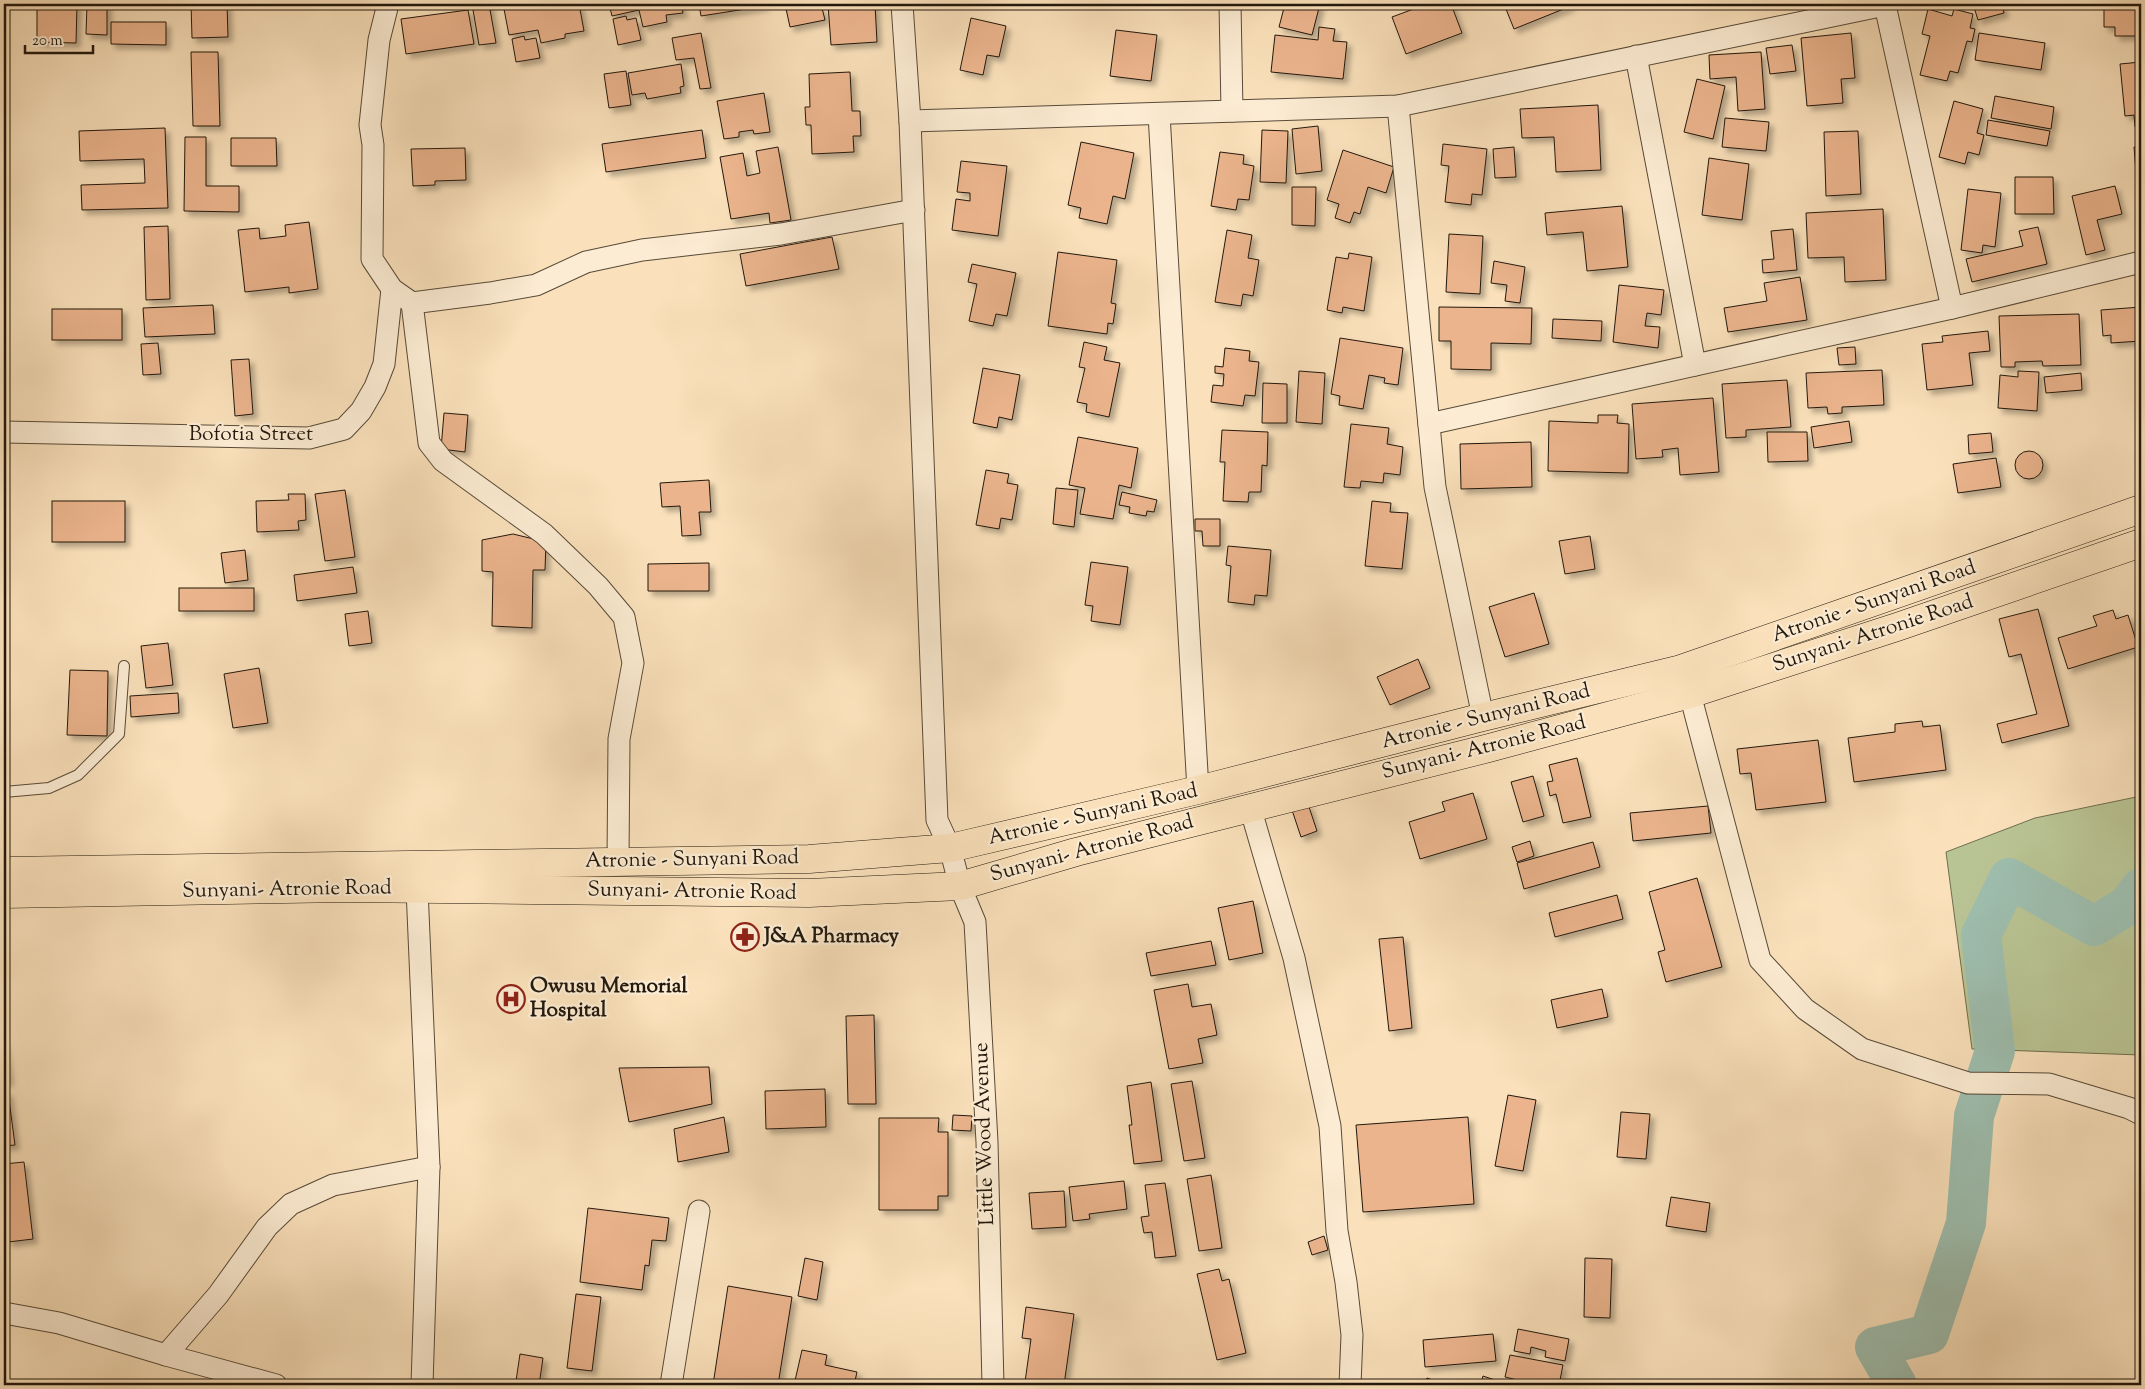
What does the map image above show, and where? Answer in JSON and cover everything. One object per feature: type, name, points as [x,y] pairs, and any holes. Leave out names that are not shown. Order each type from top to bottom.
[{"type":"highway","name":"Atronie - Sunyani Road","points":[[4,871],[809,859],[950,848],[1198,790],[1483,717],[1682,670],[2141,509]]},
{"type":"highway","name":"Sunyani- Atronie Road","points":[[4,894],[336,888],[809,893],[960,886],[1076,852],[1489,748],[1690,694],[1906,624],[2141,543]]},
{"type":"street","points":[[388,4],[379,40],[370,126],[373,145],[372,259],[392,288],[412,303],[490,293],[536,284],[586,262],[642,250],[781,234],[914,210]]},
{"type":"street","name":"Little Wood Avenue","points":[[902,4],[914,210],[937,820],[950,848],[960,886],[975,922],[987,1142],[993,1385]]},
{"type":"street","points":[[1230,4],[1232,111]]},
{"type":"street","points":[[910,121],[1398,106],[1886,4],[1952,308]]},
{"type":"street","points":[[1636,56],[1695,365]]},
{"type":"street","points":[[1398,106],[1435,487],[1483,717]]},
{"type":"street","points":[[1160,114],[1198,790]]},
{"type":"street","points":[[1429,424],[1952,308],[2141,262]]},
{"type":"street","name":"Bofotia Street","points":[[4,432],[308,438],[344,429],[361,411],[375,387],[384,364],[392,288]]},
{"type":"street","points":[[412,303],[429,443],[443,461],[544,534],[598,586],[624,617],[633,663],[619,739],[618,862]]},
{"type":"street","points":[[1690,694],[1760,960],[1805,1009],[1862,1049],[1968,1083],[2049,1084],[2129,1108],[2141,1114]]},
{"type":"street","points":[[1250,807],[1294,958],[1330,1126],[1338,1231],[1352,1335],[1350,1385]]},
{"type":"street","points":[[417,889],[429,1167],[422,1385]]},
{"type":"street","points":[[166,1356],[218,1295],[267,1227],[291,1204],[333,1185],[429,1167]]},
{"type":"street","points":[[672,1385],[699,1211]]},
{"type":"street","points":[[4,1313],[59,1323],[166,1356],[276,1385]]},
{"type":"lane","points":[[4,792],[49,788],[78,775],[119,734],[124,666]]},
{"type":"green space","points":[[2141,796],[2141,1055],[1972,1049],[1946,852],[2035,818]]},
{"type":"building","points":[[32,4],[77,4],[76,43],[37,42],[37,5]]},
{"type":"building","points":[[87,4],[107,4],[107,35],[86,34]]},
{"type":"building","points":[[191,4],[227,4],[228,37],[192,38]]},
{"type":"building","points":[[472,4],[489,4],[496,43],[479,45]]},
{"type":"building","points":[[537,4],[579,4],[584,31],[565,34],[565,38],[541,43],[538,30],[509,35],[504,9]]},
{"type":"building","points":[[609,4],[681,4],[683,13],[666,15],[667,22],[643,27],[639,10],[612,16]]},
{"type":"building","points":[[699,4],[765,4],[765,6],[701,16]]},
{"type":"building","points":[[785,4],[815,4],[816,9],[822,8],[825,20],[790,27]]},
{"type":"building","points":[[828,4],[875,4],[877,42],[831,45]]},
{"type":"building","points":[[1285,4],[1320,4],[1312,35],[1279,27]]},
{"type":"building","points":[[1427,4],[1451,4],[1462,33],[1406,54],[1392,17]]},
{"type":"building","points":[[1504,4],[1570,4],[1571,6],[1514,29]]},
{"type":"building","points":[[1973,4],[2002,4],[2004,13],[1978,20]]},
{"type":"building","points":[[2104,4],[2139,4],[2140,36],[2115,36],[2115,27],[2104,27]]},
{"type":"building","points":[[1928,9],[1952,16],[1954,9],[1973,14],[1970,28],[1975,29],[1972,42],[1967,41],[1958,73],[1950,71],[1947,81],[1920,75],[1930,36],[1922,34]]},
{"type":"building","points":[[468,10],[474,44],[406,54],[401,19]]},
{"type":"building","points":[[626,16],[627,20],[636,18],[641,40],[618,45],[613,19]]},
{"type":"building","points":[[971,18],[1006,26],[999,57],[987,55],[983,75],[960,70]]},
{"type":"building","points":[[111,22],[166,22],[166,45],[111,44]]},
{"type":"building","points":[[1319,27],[1335,29],[1333,41],[1347,42],[1343,79],[1271,72],[1275,35],[1318,40]]},
{"type":"building","points":[[1116,30],[1157,35],[1151,81],[1110,76]]},
{"type":"building","points":[[701,33],[711,88],[700,89],[694,58],[676,60],[672,38]]},
{"type":"building","points":[[1851,33],[1855,78],[1841,79],[1843,103],[1807,106],[1801,38]]},
{"type":"building","points":[[1979,33],[2045,43],[2041,70],[1975,60]]},
{"type":"building","points":[[524,36],[525,40],[536,38],[540,58],[516,62],[512,39]]},
{"type":"building","points":[[1792,45],[1796,71],[1770,74],[1766,48]]},
{"type":"building","points":[[191,52],[218,52],[220,126],[193,126]]},
{"type":"building","points":[[1761,52],[1765,109],[1738,111],[1736,77],[1710,79],[1709,55]]},
{"type":"building","points":[[2141,62],[2141,126],[2135,127],[2134,115],[2125,116],[2120,64]]},
{"type":"building","points":[[681,64],[684,86],[680,87],[681,93],[647,99],[645,93],[632,95],[628,73]]},
{"type":"building","points":[[626,71],[631,105],[609,108],[604,74]]},
{"type":"building","points":[[850,72],[852,111],[860,111],[861,136],[853,136],[854,152],[812,154],[811,125],[806,125],[805,107],[810,107],[809,74]]},
{"type":"building","points":[[1697,79],[1725,86],[1713,139],[1684,132]]},
{"type":"building","points":[[764,93],[770,132],[754,134],[753,130],[739,132],[739,137],[724,139],[717,101]]},
{"type":"building","points":[[1995,96],[2054,107],[2051,129],[1991,118]]},
{"type":"building","points":[[1954,101],[1983,109],[1977,133],[1984,135],[1979,155],[1968,152],[1965,164],[1939,157]]},
{"type":"building","points":[[1598,105],[1601,170],[1556,172],[1554,137],[1522,138],[1520,109]]},
{"type":"building","points":[[1725,118],[1769,122],[1766,151],[1722,147]]},
{"type":"building","points":[[1988,120],[2050,131],[2047,146],[1986,135]]},
{"type":"building","points":[[1318,126],[1322,171],[1296,174],[1292,129]]},
{"type":"building","points":[[165,128],[168,208],[82,210],[81,185],[145,183],[144,159],[80,161],[79,131]]},
{"type":"building","points":[[702,130],[706,158],[606,172],[602,144]]},
{"type":"building","points":[[1262,130],[1288,131],[1286,183],[1260,182]]},
{"type":"building","points":[[1858,131],[1861,194],[1826,196],[1824,132]]},
{"type":"building","points":[[185,137],[206,137],[206,186],[239,186],[239,212],[184,211]]},
{"type":"building","points":[[231,138],[276,138],[277,166],[231,166]]},
{"type":"building","points":[[1081,142],[1134,153],[1125,199],[1113,196],[1107,224],[1079,218],[1081,208],[1068,205]]},
{"type":"building","points":[[1443,144],[1487,149],[1482,195],[1472,194],[1471,205],[1445,202],[1449,166],[1441,165]]},
{"type":"building","points":[[778,147],[791,220],[770,223],[769,213],[731,219],[720,157],[743,153],[747,176],[760,173],[756,151]]},
{"type":"building","points":[[1514,147],[1516,177],[1495,178],[1493,149]]},
{"type":"building","points":[[2134,147],[2141,147],[2141,172],[2136,172]]},
{"type":"building","points":[[465,148],[466,180],[435,181],[435,185],[413,186],[411,149]]},
{"type":"building","points":[[1343,150],[1394,167],[1386,193],[1368,187],[1360,214],[1354,212],[1350,223],[1335,218],[1339,204],[1327,200]]},
{"type":"building","points":[[1220,152],[1244,155],[1243,164],[1254,166],[1249,200],[1238,199],[1236,210],[1211,206]]},
{"type":"building","points":[[1709,158],[1749,164],[1742,220],[1702,215]]},
{"type":"building","points":[[961,161],[1007,166],[998,236],[952,230],[956,199],[970,201],[970,193],[957,192]]},
{"type":"building","points":[[2015,177],[2053,177],[2054,214],[2015,214]]},
{"type":"building","points":[[2115,186],[2122,214],[2097,220],[2105,250],[2086,255],[2072,196]]},
{"type":"building","points":[[1292,187],[1316,187],[1315,226],[1292,225]]},
{"type":"building","points":[[1968,189],[2001,193],[1995,247],[1983,245],[1982,253],[1961,250]]},
{"type":"building","points":[[2138,190],[2141,190],[2141,220]]},
{"type":"building","points":[[1622,206],[1628,267],[1587,271],[1583,232],[1547,235],[1545,213]]},
{"type":"building","points":[[1883,209],[1886,280],[1845,282],[1844,257],[1808,258],[1806,213]]},
{"type":"building","points":[[309,222],[318,289],[289,293],[289,287],[245,292],[238,230],[259,228],[260,239],[286,236],[285,225]]},
{"type":"building","points":[[168,226],[170,299],[146,300],[144,227]]},
{"type":"building","points":[[2038,227],[2047,264],[1972,282],[1966,259],[2023,246],[2019,231]]},
{"type":"building","points":[[1793,229],[1797,270],[1763,273],[1762,260],[1774,259],[1771,231]]},
{"type":"building","points":[[1227,230],[1252,235],[1248,258],[1259,260],[1253,296],[1243,294],[1241,306],[1215,302]]},
{"type":"building","points":[[1449,234],[1483,236],[1480,294],[1446,292]]},
{"type":"building","points":[[832,237],[839,269],[746,286],[740,254]]},
{"type":"building","points":[[1058,252],[1117,260],[1111,303],[1116,304],[1113,324],[1108,323],[1107,334],[1048,326]]},
{"type":"building","points":[[1349,253],[1372,257],[1364,311],[1343,307],[1342,313],[1327,310],[1336,257],[1348,259]]},
{"type":"building","points":[[1494,261],[1525,267],[1520,303],[1505,301],[1507,285],[1491,283]]},
{"type":"building","points":[[972,264],[1016,273],[1007,316],[996,314],[993,326],[969,321],[977,284],[968,282]]},
{"type":"building","points":[[1800,277],[1807,320],[1728,332],[1724,308],[1767,301],[1764,283]]},
{"type":"building","points":[[1619,285],[1664,290],[1661,315],[1647,313],[1645,326],[1660,327],[1658,348],[1613,342]]},
{"type":"building","points":[[213,305],[215,334],[145,337],[143,308]]},
{"type":"building","points":[[1439,307],[1532,308],[1531,344],[1491,343],[1491,370],[1451,369],[1451,341],[1439,341]]},
{"type":"building","points":[[2141,307],[2141,341],[2111,343],[2111,335],[2103,336],[2101,310]]},
{"type":"building","points":[[52,309],[122,309],[122,340],[52,340]]},
{"type":"building","points":[[2079,314],[2081,365],[2043,366],[2042,361],[2015,362],[2015,367],[2001,367],[1999,316]]},
{"type":"building","points":[[1553,319],[1602,321],[1601,341],[1552,338]]},
{"type":"building","points":[[1988,331],[1990,351],[1969,353],[1973,385],[1927,390],[1922,344],[1943,342],[1942,336]]},
{"type":"building","points":[[1340,338],[1403,348],[1398,385],[1384,383],[1385,378],[1369,375],[1363,409],[1339,405],[1340,396],[1331,394]]},
{"type":"building","points":[[1084,342],[1107,347],[1104,360],[1120,363],[1109,417],[1086,412],[1087,404],[1077,402],[1085,368],[1079,367]]},
{"type":"building","points":[[158,343],[161,374],[143,375],[141,344]]},
{"type":"building","points":[[1855,347],[1856,364],[1839,365],[1837,348]]},
{"type":"building","points":[[1225,348],[1250,351],[1249,361],[1259,362],[1255,396],[1245,395],[1243,406],[1211,402],[1213,385],[1223,386],[1224,374],[1215,373],[1215,366],[1223,367]]},
{"type":"building","points":[[249,359],[253,414],[235,416],[231,360]]},
{"type":"building","points":[[983,368],[1020,375],[1012,420],[999,417],[997,428],[973,423]]},
{"type":"building","points":[[1882,370],[1884,405],[1842,407],[1842,413],[1828,414],[1827,407],[1808,408],[1806,373]]},
{"type":"building","points":[[1299,371],[1325,373],[1322,424],[1296,422]]},
{"type":"building","points":[[2018,371],[2039,372],[2037,411],[1998,408],[2000,375],[2018,377]]},
{"type":"building","points":[[2081,373],[2082,390],[2046,393],[2044,377]]},
{"type":"building","points":[[1787,380],[1791,427],[1746,430],[1746,437],[1726,438],[1722,384]]},
{"type":"building","points":[[1263,383],[1287,384],[1287,423],[1262,423]]},
{"type":"building","points":[[1713,398],[1719,472],[1680,475],[1678,448],[1662,450],[1663,457],[1636,459],[1632,404]]},
{"type":"building","points":[[444,413],[468,415],[465,452],[441,449]]},
{"type":"building","points":[[1598,415],[1618,415],[1617,423],[1629,424],[1628,473],[1548,471],[1549,421],[1598,423]]},
{"type":"building","points":[[1849,421],[1852,442],[1814,448],[1811,427]]},
{"type":"building","points":[[1351,424],[1389,428],[1387,444],[1403,447],[1400,475],[1384,473],[1383,483],[1361,481],[1360,488],[1344,487]]},
{"type":"building","points":[[1222,430],[1268,432],[1267,466],[1262,465],[1261,492],[1249,492],[1248,502],[1223,501],[1225,462],[1220,462]]},
{"type":"building","points":[[1767,432],[1807,432],[1808,461],[1768,462]]},
{"type":"building","points":[[1991,433],[1993,452],[1969,454],[1968,435]]},
{"type":"building","points":[[1078,437],[1138,448],[1131,488],[1119,485],[1113,519],[1080,514],[1085,488],[1069,485]]},
{"type":"building","points":[[1531,442],[1532,487],[1461,489],[1460,444]]},
{"type":"building","points":[[2029,451],[2039,455],[2043,465],[2039,475],[2029,479],[2019,475],[2015,465],[2019,455]]},
{"type":"building","points":[[1996,458],[2001,487],[1958,493],[1953,464]]},
{"type":"building","points":[[986,470],[1009,474],[1007,483],[1018,485],[1012,520],[1001,518],[999,529],[976,525]]},
{"type":"building","points":[[709,480],[711,512],[699,512],[701,535],[682,536],[680,506],[662,507],[660,483]]},
{"type":"building","points":[[1056,488],[1078,490],[1074,527],[1053,524]]},
{"type":"building","points":[[345,490],[355,557],[325,561],[315,494]]},
{"type":"building","points":[[1122,492],[1157,500],[1154,512],[1147,511],[1146,516],[1129,513],[1130,507],[1119,505]]},
{"type":"building","points":[[288,494],[305,494],[306,520],[298,521],[299,530],[257,532],[256,501],[289,500]]},
{"type":"building","points":[[52,501],[125,501],[125,542],[52,542]]},
{"type":"building","points":[[1372,501],[1391,503],[1390,512],[1408,513],[1402,569],[1365,566]]},
{"type":"building","points":[[1195,519],[1220,519],[1220,546],[1203,546],[1202,531],[1195,531]]},
{"type":"building","points":[[513,534],[546,542],[545,570],[533,570],[532,628],[492,626],[493,572],[482,571],[482,540]]},
{"type":"building","points":[[1590,536],[1595,569],[1565,574],[1559,541]]},
{"type":"building","points":[[1228,546],[1271,550],[1267,596],[1255,595],[1254,605],[1228,602],[1231,566],[1226,565]]},
{"type":"building","points":[[245,550],[248,580],[225,583],[221,553]]},
{"type":"building","points":[[1091,562],[1128,567],[1120,625],[1091,621],[1093,606],[1085,605]]},
{"type":"building","points":[[709,563],[709,591],[648,591],[648,564]]},
{"type":"building","points":[[353,567],[357,593],[297,601],[294,575]]},
{"type":"building","points":[[179,588],[254,588],[254,611],[179,611]]},
{"type":"building","points":[[1534,593],[1549,644],[1505,657],[1489,607]]},
{"type":"building","points":[[2038,609],[2069,726],[2002,743],[1997,724],[2037,714],[2021,654],[2009,657],[1999,619]]},
{"type":"building","points":[[2113,610],[2116,619],[2128,615],[2138,647],[2068,669],[2058,638],[2097,626],[2093,616]]},
{"type":"building","points":[[368,611],[372,643],[349,646],[345,614]]},
{"type":"building","points":[[168,643],[173,685],[146,688],[141,646]]},
{"type":"building","points":[[1418,659],[1430,688],[1390,705],[1377,677]]},
{"type":"building","points":[[259,668],[268,723],[233,728],[224,674]]},
{"type":"building","points":[[70,670],[108,671],[107,736],[67,735]]},
{"type":"building","points":[[178,693],[179,713],[131,717],[130,696]]},
{"type":"building","points":[[1922,721],[1923,727],[1940,725],[1946,770],[1854,782],[1848,738],[1895,732],[1895,724]]},
{"type":"building","points":[[1818,740],[1826,802],[1756,810],[1751,773],[1740,774],[1737,749]]},
{"type":"building","points":[[1577,758],[1591,817],[1563,823],[1556,794],[1550,796],[1547,782],[1553,781],[1549,765]]},
{"type":"building","points":[[1533,776],[1544,816],[1523,822],[1511,782]]},
{"type":"building","points":[[1473,793],[1487,839],[1420,859],[1409,822],[1445,811],[1442,802]]},
{"type":"building","points":[[1308,804],[1317,831],[1301,837],[1292,810]]},
{"type":"building","points":[[1708,806],[1711,833],[1633,841],[1630,813]]},
{"type":"building","points":[[1530,841],[1534,856],[1517,862],[1512,847]]},
{"type":"building","points":[[1593,842],[1600,867],[1524,889],[1517,863]]},
{"type":"building","points":[[1697,878],[1722,967],[1666,982],[1658,952],[1665,950],[1649,892]]},
{"type":"building","points":[[1617,895],[1623,919],[1555,937],[1549,913]]},
{"type":"building","points":[[1253,901],[1263,953],[1229,960],[1218,908]]},
{"type":"building","points":[[1403,937],[1412,1028],[1389,1031],[1379,939]]},
{"type":"building","points":[[1211,941],[1216,965],[1151,976],[1146,953]]},
{"type":"building","points":[[1188,984],[1192,1007],[1211,1004],[1217,1035],[1198,1039],[1203,1063],[1169,1069],[1154,990]]},
{"type":"building","points":[[1602,989],[1608,1017],[1557,1028],[1551,1000]]},
{"type":"building","points":[[874,1015],[876,1104],[848,1104],[846,1016]]},
{"type":"building","points":[[4,1041],[9,1081],[4,1082]]},
{"type":"building","points":[[709,1067],[712,1104],[629,1122],[619,1068]]},
{"type":"building","points":[[1192,1081],[1205,1158],[1184,1161],[1171,1084]]},
{"type":"building","points":[[1151,1082],[1162,1161],[1134,1164],[1127,1086]]},
{"type":"building","points":[[825,1089],[826,1127],[766,1129],[765,1091]]},
{"type":"building","points":[[4,1092],[8,1092],[15,1145],[4,1146]]},
{"type":"building","points":[[1508,1095],[1536,1100],[1523,1171],[1495,1166]]},
{"type":"building","points":[[1621,1112],[1650,1114],[1646,1159],[1617,1157]]},
{"type":"building","points":[[953,1115],[972,1116],[971,1131],[952,1130]]},
{"type":"building","points":[[724,1117],[729,1152],[678,1162],[674,1129]]},
{"type":"building","points":[[1468,1117],[1474,1204],[1363,1212],[1356,1125]]},
{"type":"building","points":[[879,1118],[939,1118],[938,1132],[948,1132],[948,1196],[938,1196],[938,1210],[879,1210]]},
{"type":"building","points":[[24,1162],[33,1239],[8,1242],[4,1210],[4,1164]]},
{"type":"building","points":[[1211,1175],[1222,1248],[1199,1251],[1187,1179]]},
{"type":"building","points":[[1124,1181],[1127,1209],[1089,1214],[1090,1219],[1073,1221],[1069,1187]]},
{"type":"building","points":[[1165,1183],[1176,1256],[1155,1258],[1152,1232],[1144,1233],[1141,1217],[1149,1216],[1145,1185]]},
{"type":"building","points":[[1064,1191],[1066,1227],[1032,1229],[1029,1193]]},
{"type":"building","points":[[1671,1197],[1710,1203],[1706,1232],[1666,1226]]},
{"type":"building","points":[[588,1208],[669,1218],[666,1241],[652,1240],[649,1266],[645,1265],[642,1290],[580,1282]]},
{"type":"building","points":[[1324,1236],[1328,1250],[1312,1255],[1308,1242]]},
{"type":"building","points":[[805,1258],[823,1262],[817,1300],[798,1296]]},
{"type":"building","points":[[1585,1258],[1612,1259],[1610,1318],[1584,1317]]},
{"type":"building","points":[[1219,1269],[1222,1281],[1229,1279],[1246,1353],[1217,1360],[1197,1274]]},
{"type":"building","points":[[728,1286],[792,1297],[778,1385],[713,1385]]},
{"type":"building","points":[[576,1294],[601,1297],[592,1371],[567,1368]]},
{"type":"building","points":[[1026,1307],[1074,1314],[1064,1385],[1025,1382],[1031,1339],[1022,1338]]},
{"type":"building","points":[[1518,1329],[1569,1339],[1565,1361],[1545,1357],[1546,1351],[1531,1347],[1530,1354],[1514,1351]]},
{"type":"building","points":[[1493,1334],[1496,1361],[1425,1367],[1423,1340]]},
{"type":"building","points":[[802,1350],[827,1355],[825,1365],[857,1372],[854,1385],[794,1385]]},
{"type":"building","points":[[520,1354],[543,1358],[539,1385],[516,1381]]},
{"type":"building","points":[[1510,1355],[1563,1365],[1559,1385],[1529,1385],[1530,1383],[1505,1377]]},
{"type":"building","points":[[1483,1376],[1495,1380],[1493,1385],[1480,1385]]},
{"type":"building","points":[[1427,1378],[1447,1385],[1424,1385]]},
{"type":"waterway","points":[[1897,1385],[1875,1347],[1929,1334],[1966,1223],[1974,1116],[1995,1051],[1981,935],[2009,878],[2094,926],[2127,906],[2141,888]]},
{"type":"place","name":"J&A Pharmacy","points":[[745,937]]},
{"type":"place","name":"Owusu Memorial Hospital","points":[[511,999]]}]
